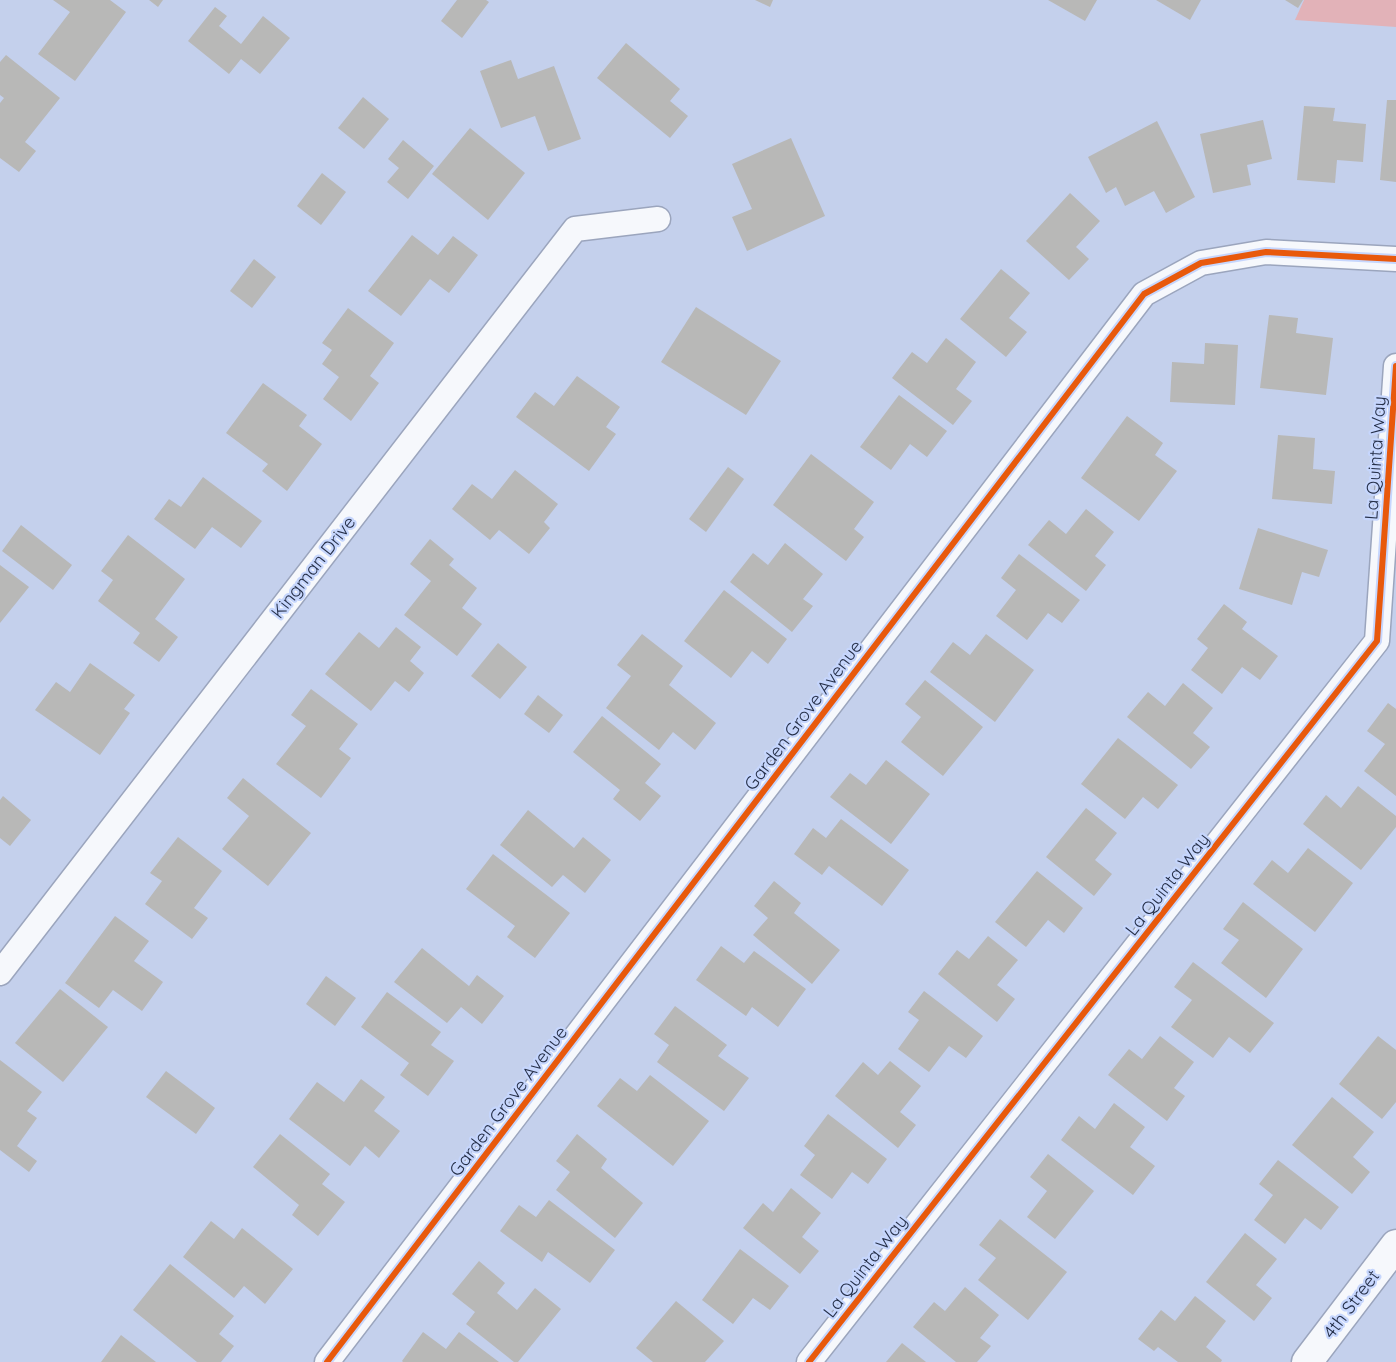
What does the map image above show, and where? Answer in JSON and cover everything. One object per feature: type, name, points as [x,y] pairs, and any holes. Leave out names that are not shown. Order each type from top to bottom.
[{"type":"street","name":"Kingman Drive","points":[[0,973],[575,229],[658,219]]},
{"type":"street","name":"Garden Grove Avenue","points":[[327,1362],[1144,294],[1201,263],[1266,252],[1396,259]]},
{"type":"street","name":"La Quinta Way","points":[[808,1362],[1377,641],[1396,366]]},
{"type":"street","name":"4th Street","points":[[1307,1362],[1396,1245]]},
{"type":"shaded area","points":[[1304,0],[1396,0],[1396,27],[1295,20]]},
{"type":"building","points":[[53,0],[110,0],[126,12],[75,81],[38,54],[70,12]]},
{"type":"building","points":[[149,0],[163,0],[158,7]]},
{"type":"building","points":[[457,0],[486,0],[489,2],[462,38],[441,21]]},
{"type":"building","points":[[755,0],[773,0],[770,7]]},
{"type":"building","points":[[1048,0],[1097,0],[1085,21]]},
{"type":"building","points":[[1156,0],[1201,0],[1190,20]]},
{"type":"building","points":[[1285,0],[1303,0],[1298,8]]},
{"type":"building","points":[[215,7],[227,16],[219,26],[241,44],[263,16],[290,38],[260,74],[241,59],[229,74],[188,41]]},
{"type":"building","points":[[626,43],[680,89],[670,101],[688,116],[670,138],[597,78]]},
{"type":"building","points":[[6,55],[60,98],[25,142],[36,151],[19,172],[0,158],[0,103],[4,98],[0,95],[0,62]]},
{"type":"building","points":[[511,60],[518,79],[554,66],[581,139],[548,151],[535,116],[501,128],[480,71]]},
{"type":"building","points":[[363,97],[389,119],[364,149],[338,128]]},
{"type":"building","points":[[1387,100],[1396,100],[1396,182],[1380,180]]},
{"type":"building","points":[[1304,106],[1335,108],[1333,121],[1366,124],[1363,162],[1337,160],[1335,183],[1297,180]]},
{"type":"building","points":[[1263,120],[1272,159],[1247,165],[1251,185],[1213,193],[1200,134]]},
{"type":"building","points":[[1157,121],[1195,197],[1166,213],[1154,191],[1125,206],[1116,187],[1106,193],[1088,157]]},
{"type":"building","points":[[470,128],[525,173],[488,220],[432,174]]},
{"type":"building","points":[[791,138],[825,216],[747,251],[732,217],[752,209],[732,164]]},
{"type":"building","points":[[403,140],[434,166],[408,199],[387,182],[399,168],[388,159]]},
{"type":"building","points":[[322,173],[346,192],[321,225],[297,206]]},
{"type":"building","points":[[1070,193],[1100,221],[1076,247],[1089,259],[1069,280],[1026,241]]},
{"type":"building","points":[[412,235],[438,255],[453,236],[478,255],[449,293],[430,279],[401,316],[368,291]]},
{"type":"building","points":[[254,259],[276,277],[252,308],[230,291]]},
{"type":"building","points":[[1001,269],[1030,293],[1009,318],[1027,332],[1006,357],[960,319]]},
{"type":"building","points":[[696,307],[781,361],[746,415],[661,362]]},
{"type":"building","points":[[348,308],[394,343],[370,376],[379,383],[351,421],[323,399],[339,377],[322,364],[332,350],[322,343]]},
{"type":"building","points":[[1269,315],[1298,318],[1296,333],[1333,338],[1326,395],[1260,388]]},
{"type":"building","points":[[946,338],[976,362],[956,389],[972,401],[953,425],[892,378],[912,352],[927,363]]},
{"type":"building","points":[[1205,343],[1238,345],[1235,405],[1170,402],[1172,362],[1204,364]]},
{"type":"building","points":[[577,376],[620,407],[606,427],[616,434],[589,471],[516,417],[535,392],[554,406]]},
{"type":"building","points":[[263,383],[307,415],[299,426],[322,444],[287,491],[262,471],[268,464],[226,433]]},
{"type":"building","points":[[899,395],[947,431],[927,457],[910,444],[891,470],[860,447]]},
{"type":"building","points":[[1127,416],[1163,443],[1155,455],[1177,471],[1139,521],[1081,478]]},
{"type":"building","points":[[1278,435],[1315,438],[1313,469],[1335,471],[1332,504],[1272,499]]},
{"type":"building","points":[[811,454],[874,502],[854,529],[864,537],[846,561],[773,505]]},
{"type":"building","points":[[728,467],[744,479],[706,532],[689,519]]},
{"type":"building","points":[[515,470],[558,504],[544,522],[550,528],[529,554],[499,530],[490,540],[452,509],[472,484],[492,499]]},
{"type":"building","points":[[203,477],[262,521],[241,548],[212,527],[195,549],[154,519],[169,499],[181,507]]},
{"type":"building","points":[[1086,509],[1114,532],[1095,556],[1106,565],[1086,591],[1028,545],[1049,520],[1066,534]]},
{"type":"building","points":[[21,525],[72,565],[53,590],[2,551]]},
{"type":"building","points":[[1258,528],[1328,550],[1319,577],[1302,572],[1292,605],[1239,589]]},
{"type":"building","points":[[128,535],[185,579],[155,619],[178,637],[159,662],[133,643],[140,633],[98,601],[113,580],[101,571]]},
{"type":"building","points":[[430,539],[454,559],[449,565],[477,588],[462,608],[482,624],[457,656],[404,615],[431,581],[410,564]]},
{"type":"building","points":[[785,543],[823,574],[803,599],[813,606],[792,632],[730,582],[753,553],[768,565]]},
{"type":"building","points":[[1019,554],[1080,600],[1062,623],[1048,613],[1027,640],[996,616],[1016,590],[1001,578]]},
{"type":"building","points":[[0,565],[29,587],[0,623]]},
{"type":"building","points":[[724,590],[787,639],[768,664],[752,651],[731,678],[684,641]]},
{"type":"building","points":[[1224,604],[1247,622],[1242,629],[1278,656],[1260,680],[1242,667],[1222,694],[1191,670],[1208,648],[1197,639]]},
{"type":"building","points":[[396,627],[421,647],[410,661],[424,673],[409,692],[395,681],[371,711],[325,674],[359,632],[379,648]]},
{"type":"building","points":[[642,634],[683,666],[669,685],[716,723],[695,750],[673,732],[659,750],[606,708],[631,676],[617,665]]},
{"type":"building","points":[[986,634],[1034,670],[995,722],[930,672],[953,642],[970,655]]},
{"type":"building","points":[[498,643],[527,667],[500,699],[471,676]]},
{"type":"building","points":[[90,663],[135,695],[124,709],[130,713],[100,755],[35,710],[56,682],[70,692]]},
{"type":"building","points":[[925,680],[983,727],[943,776],[901,742],[921,717],[905,704]]},
{"type":"building","points":[[1183,683],[1213,708],[1193,733],[1210,747],[1191,769],[1127,717],[1148,692],[1165,706]]},
{"type":"building","points":[[311,689],[358,724],[339,749],[351,758],[321,798],[276,764],[306,726],[291,715]]},
{"type":"building","points":[[538,695],[563,715],[549,733],[524,714]]},
{"type":"building","points":[[1388,703],[1396,709],[1396,796],[1364,771],[1385,744],[1367,731]]},
{"type":"building","points":[[602,716],[661,764],[645,783],[661,796],[640,821],[613,799],[620,790],[573,752]]},
{"type":"building","points":[[1118,738],[1178,785],[1158,809],[1143,797],[1125,819],[1081,784]]},
{"type":"building","points":[[886,760],[930,794],[891,844],[830,797],[850,773],[866,785]]},
{"type":"building","points":[[243,778],[311,833],[268,886],[222,849],[249,816],[227,798]]},
{"type":"building","points":[[1358,786],[1396,816],[1396,827],[1361,870],[1303,824],[1326,795],[1341,808]]},
{"type":"building","points":[[3,796],[31,820],[10,846],[0,838],[0,800]]},
{"type":"building","points":[[1086,808],[1117,833],[1095,860],[1112,874],[1094,896],[1046,857]]},
{"type":"building","points":[[528,810],[574,848],[583,837],[611,860],[585,893],[563,875],[552,887],[500,845]]},
{"type":"building","points":[[841,819],[909,870],[882,906],[829,866],[822,875],[794,854],[813,828],[826,838]]},
{"type":"building","points":[[178,837],[222,871],[194,908],[208,918],[192,939],[145,904],[162,881],[150,873]]},
{"type":"building","points":[[1308,848],[1353,883],[1315,932],[1253,884],[1272,860],[1288,873]]},
{"type":"building","points":[[493,854],[570,913],[535,958],[507,937],[515,926],[466,889]]},
{"type":"building","points":[[1037,871],[1083,908],[1064,933],[1048,920],[1026,947],[995,922]]},
{"type":"building","points":[[774,881],[801,903],[794,913],[840,950],[812,984],[753,935],[768,918],[754,906]]},
{"type":"building","points":[[1243,902],[1303,949],[1266,998],[1221,963],[1239,940],[1223,929]]},
{"type":"building","points":[[115,916],[149,941],[134,961],[163,982],[142,1011],[113,990],[99,1008],[65,983]]},
{"type":"building","points":[[988,936],[1018,960],[997,985],[1015,999],[997,1022],[938,974],[957,950],[969,959]]},
{"type":"building","points":[[721,946],[744,963],[754,951],[806,989],[778,1027],[752,1007],[746,1016],[696,980]]},
{"type":"building","points":[[422,948],[469,986],[477,975],[504,996],[482,1024],[461,1007],[447,1023],[394,982]]},
{"type":"building","points":[[1193,962],[1274,1023],[1250,1053],[1229,1037],[1213,1058],[1171,1027],[1192,1000],[1174,987]]},
{"type":"building","points":[[326,976],[356,998],[335,1026],[306,1004]]},
{"type":"building","points":[[60,989],[108,1027],[63,1082],[15,1043]]},
{"type":"building","points":[[924,991],[983,1036],[966,1058],[949,1046],[929,1072],[898,1049],[919,1020],[908,1012]]},
{"type":"building","points":[[387,992],[441,1032],[431,1045],[454,1061],[428,1096],[400,1075],[409,1063],[361,1027]]},
{"type":"building","points":[[675,1006],[727,1045],[718,1056],[749,1078],[724,1111],[657,1062],[669,1045],[654,1034]]},
{"type":"building","points":[[1160,1036],[1194,1062],[1174,1088],[1185,1096],[1167,1121],[1108,1075],[1129,1049],[1142,1059]]},
{"type":"building","points":[[1378,1036],[1396,1050],[1396,1102],[1382,1119],[1339,1084]]},
{"type":"building","points":[[0,1060],[42,1092],[27,1111],[37,1118],[17,1146],[37,1161],[29,1172],[0,1150]]},
{"type":"building","points":[[890,1061],[921,1086],[900,1112],[916,1125],[898,1148],[835,1096],[863,1062],[878,1075]]},
{"type":"building","points":[[166,1071],[215,1108],[196,1134],[146,1097]]},
{"type":"building","points":[[650,1075],[709,1121],[673,1166],[597,1106],[620,1078],[637,1091]]},
{"type":"building","points":[[361,1079],[385,1097],[374,1111],[400,1131],[379,1158],[365,1146],[350,1166],[289,1119],[317,1082],[344,1102]]},
{"type":"building","points":[[1332,1097],[1374,1132],[1353,1157],[1370,1172],[1352,1194],[1292,1145]]},
{"type":"building","points":[[1114,1103],[1145,1127],[1130,1147],[1155,1166],[1133,1195],[1061,1140],[1079,1116],[1095,1129]]},
{"type":"building","points":[[828,1114],[887,1159],[868,1184],[852,1172],[832,1199],[800,1175],[815,1155],[804,1146]]},
{"type":"building","points":[[280,1134],[330,1174],[322,1184],[345,1202],[318,1236],[292,1215],[299,1205],[253,1167]]},
{"type":"building","points":[[577,1134],[607,1159],[601,1168],[643,1203],[615,1238],[556,1190],[570,1172],[556,1161]]},
{"type":"building","points":[[1048,1154],[1094,1191],[1055,1239],[1027,1217],[1047,1191],[1030,1177]]},
{"type":"building","points":[[1278,1160],[1339,1207],[1321,1230],[1305,1218],[1285,1244],[1254,1220],[1273,1195],[1259,1184]]},
{"type":"building","points":[[791,1188],[821,1213],[802,1237],[819,1251],[800,1274],[743,1228],[763,1203],[773,1212]]},
{"type":"building","points":[[549,1200],[615,1250],[590,1283],[548,1252],[542,1262],[500,1231],[519,1205],[536,1217]]},
{"type":"building","points":[[1000,1219],[1067,1272],[1028,1320],[978,1280],[996,1258],[979,1245]]},
{"type":"building","points":[[211,1221],[234,1239],[242,1228],[293,1269],[265,1304],[244,1286],[234,1298],[183,1257]]},
{"type":"building","points":[[1245,1233],[1277,1259],[1256,1285],[1272,1298],[1254,1321],[1206,1282]]},
{"type":"building","points":[[740,1249],[789,1286],[770,1310],[753,1298],[733,1324],[702,1300]]},
{"type":"building","points":[[479,1261],[505,1283],[497,1293],[517,1310],[535,1288],[561,1309],[518,1362],[514,1362],[466,1324],[475,1312],[452,1294]]},
{"type":"building","points":[[170,1264],[234,1316],[219,1334],[234,1346],[221,1362],[197,1362],[133,1310]]},
{"type":"building","points":[[965,1287],[999,1315],[980,1338],[991,1346],[977,1362],[956,1362],[913,1327],[934,1302],[945,1311]]},
{"type":"building","points":[[1195,1296],[1226,1321],[1206,1347],[1222,1360],[1221,1362],[1178,1362],[1158,1347],[1154,1351],[1138,1339],[1161,1310],[1175,1321]]},
{"type":"building","points":[[676,1301],[724,1341],[705,1362],[653,1362],[636,1348]]},
{"type":"building","points":[[423,1332],[446,1349],[459,1332],[499,1362],[403,1362]]},
{"type":"building","points":[[121,1335],[156,1362],[101,1362]]},
{"type":"building","points":[[902,1343],[926,1362],[886,1362]]},
{"type":"cycle path","points":[[327,1362],[1144,294],[1201,263],[1266,252],[1396,259]]},
{"type":"cycle path","points":[[809,1362],[1377,641],[1396,366]]}]
